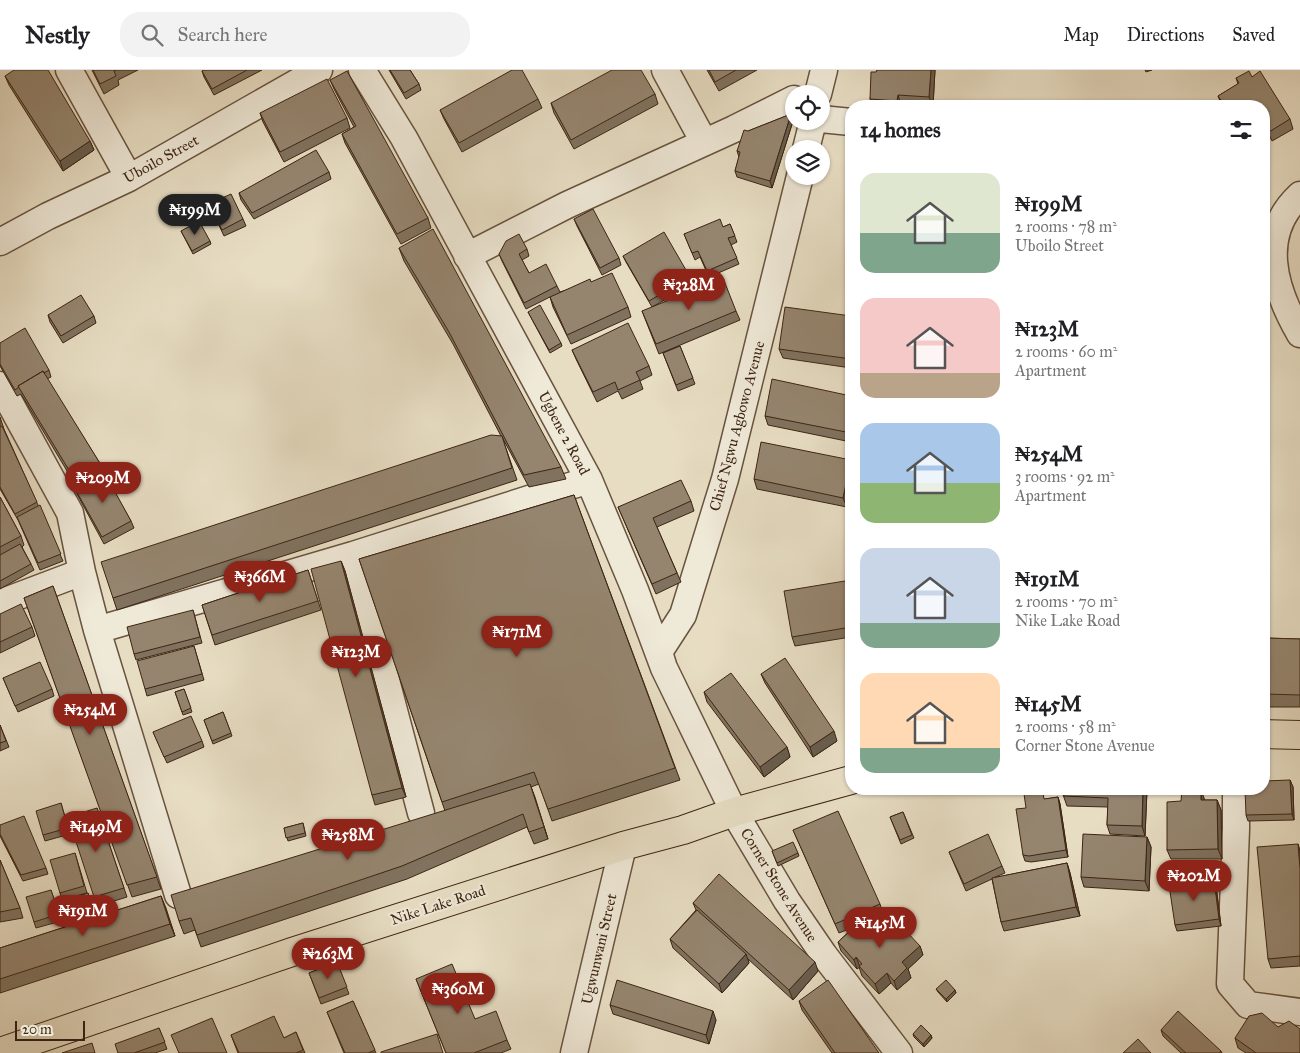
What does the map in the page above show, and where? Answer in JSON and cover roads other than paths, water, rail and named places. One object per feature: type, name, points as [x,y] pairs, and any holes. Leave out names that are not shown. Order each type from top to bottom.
[{"type":"main road","points":[[1270,734],[1300,735]]},
{"type":"main road","name":"Nike Lake Road","points":[[0,1052],[302,949],[623,846],[683,830],[734,812],[845,782]]},
{"type":"street","points":[[69,70],[129,178]]},
{"type":"street","name":"Uboilo Street","points":[[0,242],[48,216],[129,178],[319,70]]},
{"type":"street","name":"Ugbene 2 Road","points":[[362,70],[404,138],[589,480],[635,590],[664,668],[734,812]]},
{"type":"street","points":[[665,70],[704,142]]},
{"type":"street","points":[[467,256],[567,205],[785,103]]},
{"type":"street","points":[[830,120],[845,121]]},
{"type":"street","name":"Chief Ngwu Agbowo Avenue","points":[[664,668],[659,652],[683,616],[725,479],[798,185]]},
{"type":"street","points":[[1300,195],[1292,202],[1278,224],[1273,247],[1275,269],[1283,297],[1300,334]]},
{"type":"street","points":[[0,385],[70,513],[82,572],[97,630],[178,895]]},
{"type":"street","points":[[97,630],[353,555],[589,480]]},
{"type":"street","points":[[353,555],[420,813]]},
{"type":"street","points":[[0,603],[82,572]]},
{"type":"street","points":[[1236,795],[1230,984],[1248,1005],[1300,1012]]},
{"type":"street","name":"Corner Stone Avenue","points":[[734,812],[787,901],[824,955],[899,1053]]},
{"type":"street","name":"Ugwunwani Street","points":[[574,1053],[623,846]]}]
